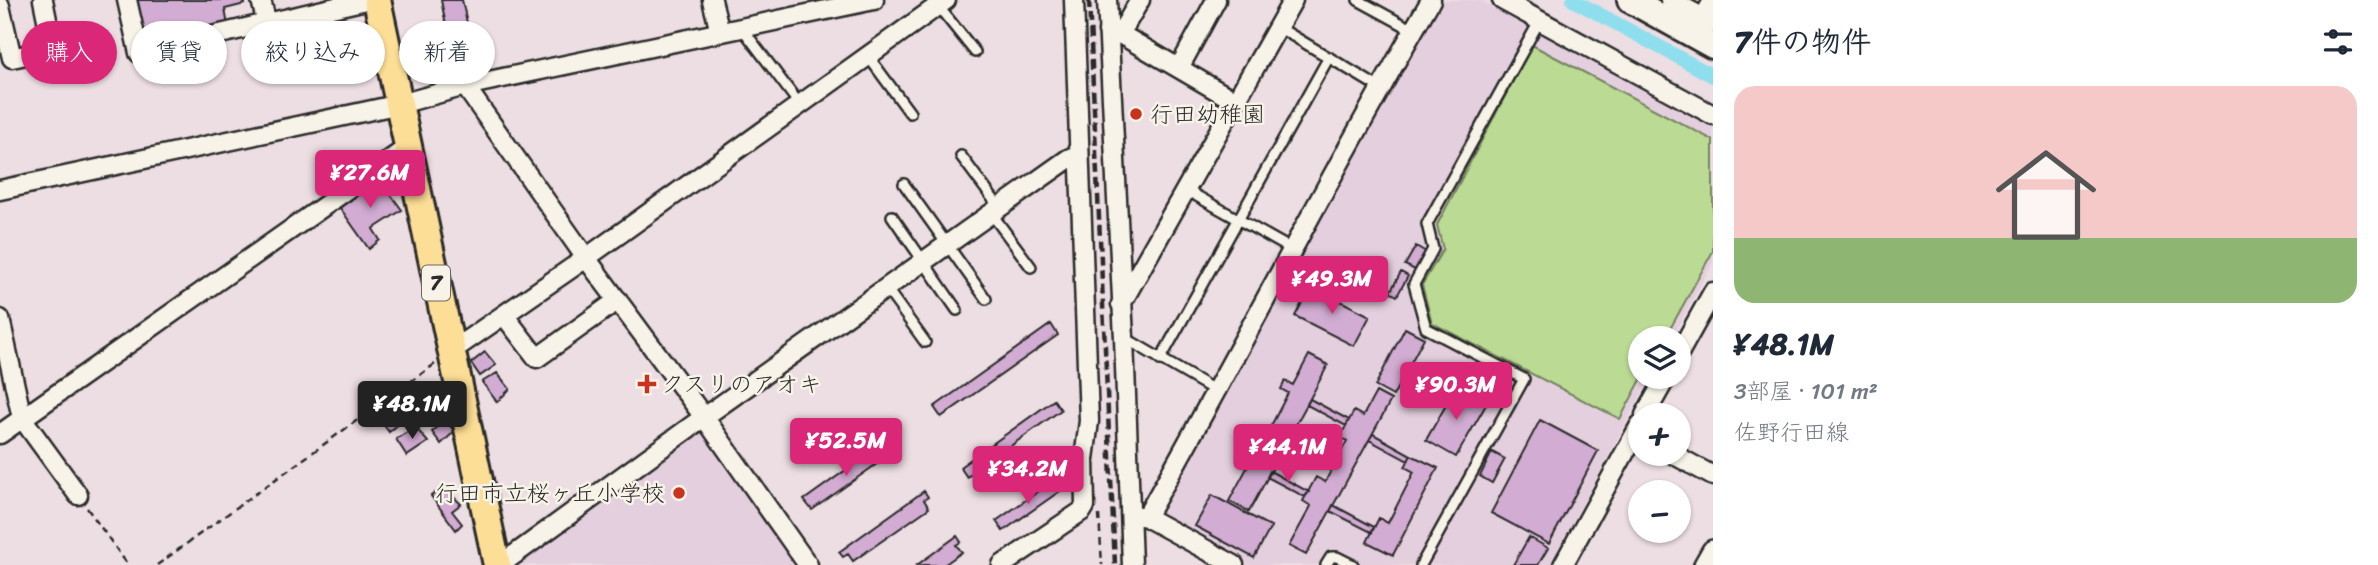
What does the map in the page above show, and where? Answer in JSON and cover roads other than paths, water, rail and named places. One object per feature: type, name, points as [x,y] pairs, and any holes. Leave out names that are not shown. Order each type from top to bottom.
[{"type":"main road","name":"7","points":[[377,0],[450,352],[499,565]]},
{"type":"main road","points":[[1630,0],[1713,46]]},
{"type":"street","points":[[0,6],[12,58],[53,49],[43,0]]},
{"type":"street","points":[[127,0],[139,53],[241,30]]},
{"type":"street","points":[[261,0],[266,21]]},
{"type":"street","points":[[279,21],[366,0]]},
{"type":"street","points":[[712,0],[720,32]]},
{"type":"street","points":[[0,190],[400,104],[465,86],[874,0]]},
{"type":"street","points":[[1002,565],[1082,511],[1085,506],[1084,459],[1089,421],[1074,0]]},
{"type":"street","points":[[1107,0],[1114,32],[1121,304],[1137,515],[1132,565]]},
{"type":"street","points":[[1114,32],[1140,0]]},
{"type":"street","points":[[1179,68],[1216,0]]},
{"type":"street","points":[[1121,304],[1293,0]]},
{"type":"street","points":[[1137,515],[1217,392],[1380,88],[1431,0]]},
{"type":"street","points":[[1502,0],[1713,116]]},
{"type":"street","points":[[1670,0],[1708,20],[1713,1]]},
{"type":"street","points":[[450,352],[942,3]]},
{"type":"street","points":[[1114,32],[1235,101]]},
{"type":"street","points":[[465,86],[808,565]]},
{"type":"street","points":[[0,434],[408,146]]},
{"type":"street","points":[[499,565],[995,210],[1079,154]]},
{"type":"street","points":[[1691,332],[1713,292]]},
{"type":"street","points":[[504,316],[537,358],[618,300]]},
{"type":"street","points":[[0,319],[22,418],[78,495]]},
{"type":"street","points":[[1563,565],[1628,450]]},
{"type":"street","points":[[1691,464],[1713,476]]},
{"type":"street","points":[[1137,515],[1234,565]]},
{"type":"street","points":[[1705,565],[1713,551]]},
{"type":"lane","points":[[1358,0],[1413,30]]},
{"type":"lane","points":[[942,3],[975,52]]},
{"type":"lane","points":[[1421,565],[1524,379],[1426,328],[1414,284],[1433,248],[1427,225],[1541,20]]},
{"type":"lane","points":[[742,27],[800,105]]},
{"type":"lane","points":[[1278,27],[1380,88]]},
{"type":"lane","points":[[868,56],[909,113]]},
{"type":"lane","points":[[1160,360],[1329,57]]},
{"type":"lane","points":[[961,156],[1031,267]]},
{"type":"lane","points":[[904,184],[986,299]]},
{"type":"lane","points":[[1186,190],[1293,250]]},
{"type":"lane","points":[[892,216],[957,310]]},
{"type":"lane","points":[[886,288],[925,342]]},
{"type":"lane","points":[[1124,338],[1217,392]]},
{"type":"lane","points":[[1326,565],[1331,558],[1337,557],[1353,565]]},
{"type":"waterway","points":[[1573,0],[1713,76]]},
{"type":"railway","points":[[1089,0],[1115,565]]},
{"type":"place","name":"行田幼稚園","points":[[1136,114]]},
{"type":"place","name":"クスリのアオキ","points":[[647,384]]},
{"type":"place","name":"行田市立桜ヶ丘小学校","points":[[679,493]]}]
